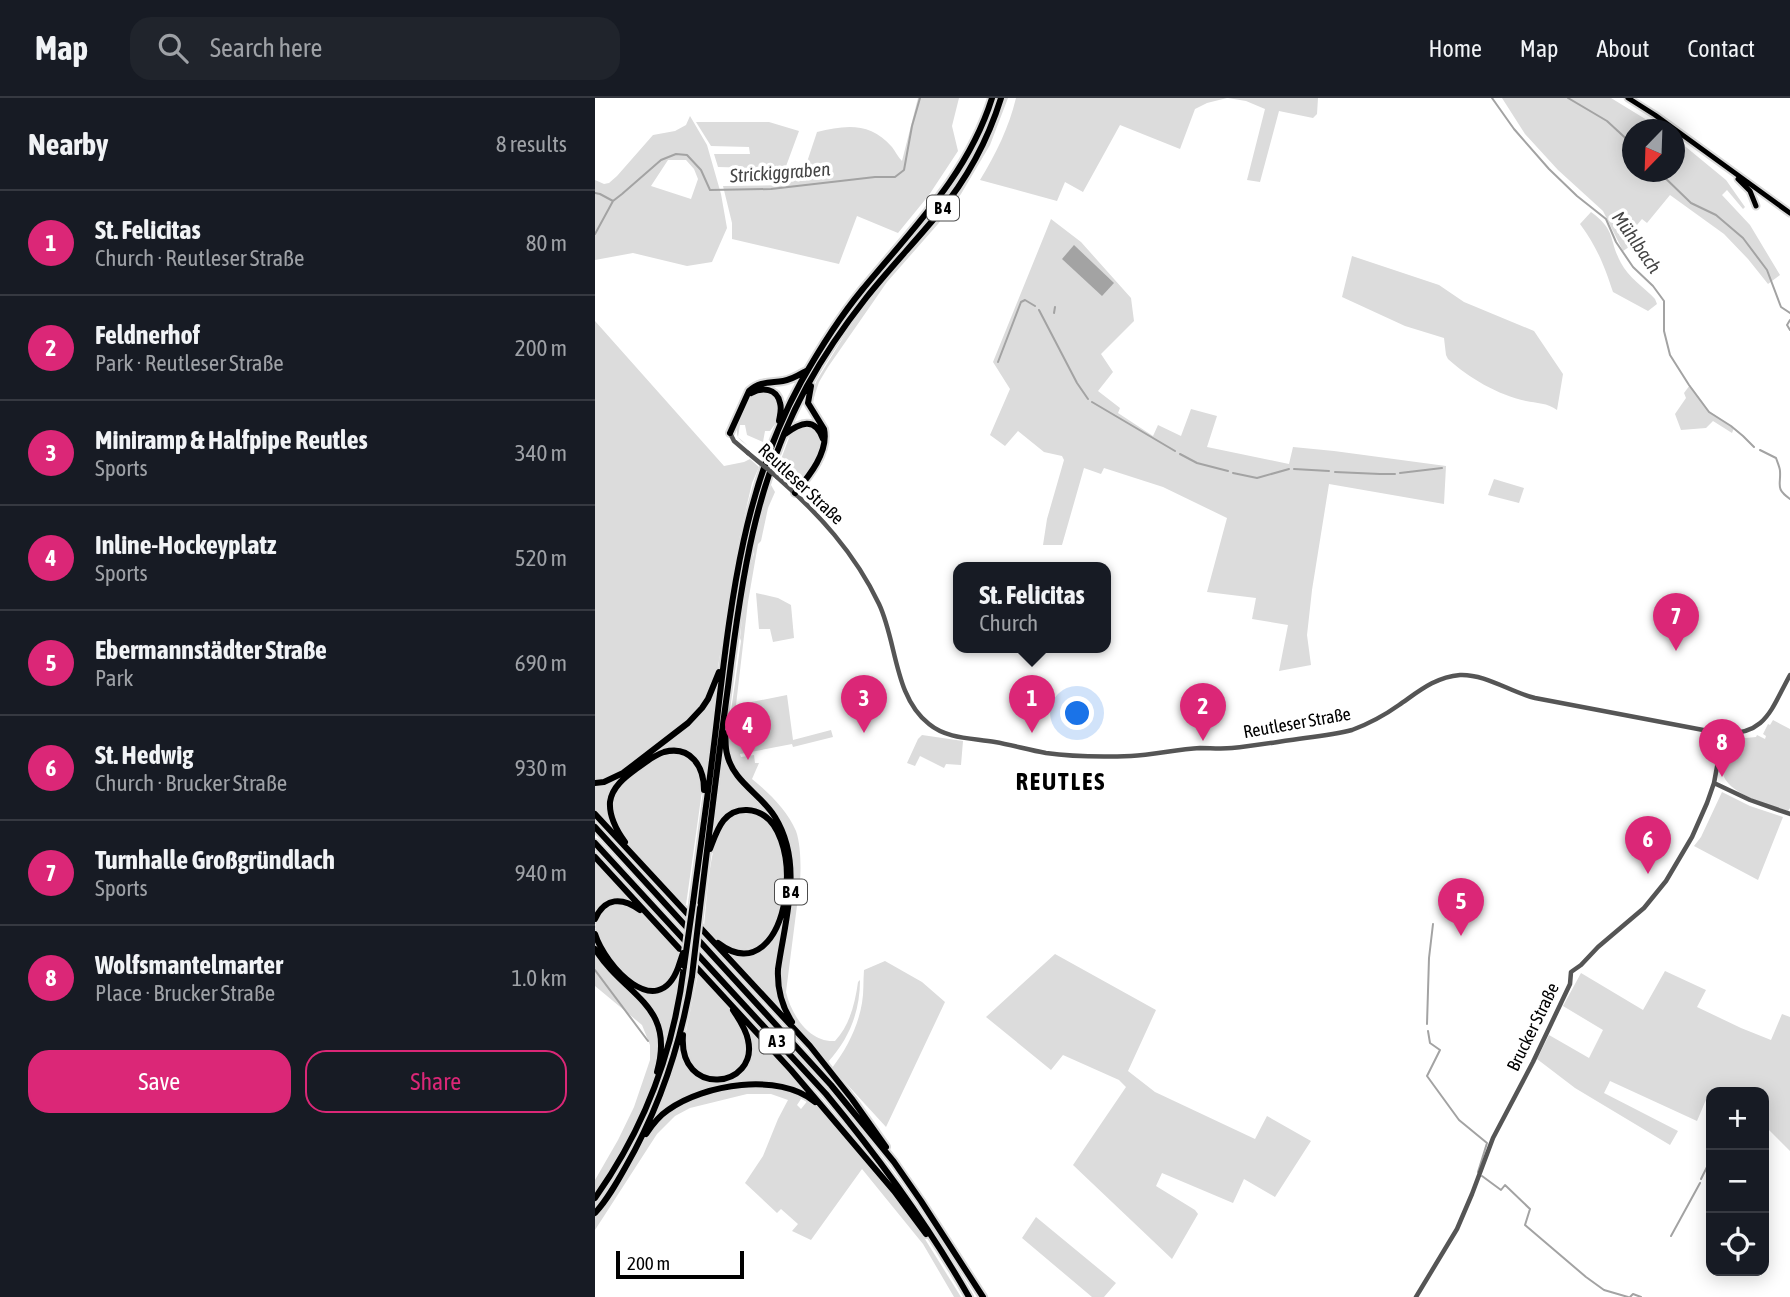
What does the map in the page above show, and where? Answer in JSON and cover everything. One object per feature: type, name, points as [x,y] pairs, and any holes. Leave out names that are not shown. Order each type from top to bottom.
[{"type":"highway","name":"B 4","points":[[722,994],[741,1023],[748,1041],[748,1058],[738,1073],[726,1079],[713,1080],[692,1069],[682,1048],[692,976],[703,827],[723,662],[736,572],[747,520],[758,484],[780,434],[811,371],[848,307],[952,181],[972,148],[992,98]]},
{"type":"highway","name":"B 4","points":[[824,443],[824,429],[808,403],[811,371],[861,304],[939,213],[959,185],[984,143],[1001,98]]},
{"type":"highway","points":[[730,433],[751,389],[760,384],[787,381],[811,371]]},
{"type":"highway","name":"B 4","points":[[596,1197],[648,1104],[665,1058],[681,999],[681,967],[706,861],[739,602],[752,534],[780,434],[781,408],[775,394],[767,389],[758,390],[745,400]]},
{"type":"highway","points":[[780,434],[807,423],[819,430],[824,443],[820,457],[795,493]]},
{"type":"highway","points":[[595,783],[623,773],[688,723],[708,699],[723,662]]},
{"type":"highway","name":"B 4","points":[[724,717],[727,756],[732,768],[739,779],[772,811],[787,845],[791,888],[778,969],[778,988],[786,1013],[810,1046]]},
{"type":"highway","name":"B 4","points":[[646,869],[616,828],[610,803],[621,782],[648,760],[675,751],[686,754],[695,761],[704,780],[703,827]]},
{"type":"highway","points":[[700,928],[731,951],[744,953],[759,948],[770,939],[776,928],[786,882],[784,854],[776,831],[767,817],[752,810],[737,811],[723,820],[706,861]]},
{"type":"highway","points":[[595,814],[810,1046],[871,1124],[894,1162]]},
{"type":"highway","name":"A 3","points":[[595,827],[831,1085],[922,1201],[983,1297]]},
{"type":"highway","name":"A 3","points":[[595,843],[826,1094],[878,1159],[942,1252],[969,1297]]},
{"type":"highway","points":[[595,857],[722,994]]},
{"type":"highway","points":[[595,919],[604,906],[619,901],[633,905],[657,924]]},
{"type":"highway","points":[[595,934],[612,965],[640,988],[655,991],[664,988],[681,967]]},
{"type":"highway","name":"B 4","points":[[595,949],[618,979],[644,1002],[658,1024],[661,1053],[648,1104]]},
{"type":"highway","name":"A 3","points":[[722,994],[842,1129],[942,1252]]},
{"type":"highway","name":"B 4","points":[[595,1213],[611,1192],[648,1124],[663,1087],[685,1016]]},
{"type":"highway","name":"A 3","points":[[632,1156],[655,1123],[670,1109],[692,1097],[751,1084],[778,1085],[799,1091],[814,1101],[842,1129]]},
{"type":"main road","points":[[1628,98],[1790,214]]},
{"type":"main road","points":[[1726,167],[1750,191],[1756,206]]},
{"type":"street","name":"Reutleser Straße","points":[[730,433],[734,441],[795,493],[831,530],[852,557],[871,587],[890,630],[905,691],[912,705],[930,725],[943,733],[1044,752],[1086,755],[1135,755],[1197,748],[1237,748],[1351,730],[1390,711],[1431,683],[1460,675],[1477,677],[1529,697],[1723,733]]},
{"type":"street","points":[[1723,733],[1748,731],[1759,725],[1769,713],[1790,675]]},
{"type":"street","name":"Brucker Straße","points":[[1416,1297],[1461,1220],[1493,1138],[1570,984],[1571,972],[1638,914],[1661,887],[1692,836],[1714,783],[1723,733]]},
{"type":"street","points":[[1714,783],[1750,800],[1790,814]]},
{"type":"shaded area","points":[[918,98],[959,98],[952,126],[958,151],[929,195],[898,233],[857,216],[839,264],[732,239],[732,223],[723,186],[789,185],[789,177],[801,180],[817,132],[838,128],[857,127],[875,133],[892,147],[902,161]]},
{"type":"shaded area","points":[[995,98],[999,98],[981,143],[963,176],[869,291],[810,376],[808,375],[848,312],[956,180],[978,140]]},
{"type":"shaded area","points":[[1004,98],[1008,98],[990,145],[961,194],[887,282],[828,367],[813,400],[810,401],[817,380],[846,333],[883,281],[967,178],[991,134]]},
{"type":"shaded area","points":[[1016,98],[1227,98],[1195,109],[1180,149],[1120,125],[1083,192],[1065,182],[1057,201],[980,180],[1001,140]]},
{"type":"shaded area","points":[[1228,98],[1318,98],[1317,114],[1313,118],[1279,111],[1260,182],[1247,180],[1265,109],[1246,101]]},
{"type":"shaded area","points":[[1502,98],[1611,98],[1645,119],[1622,119],[1622,182],[1685,182],[1685,146],[1726,180],[1745,207],[1743,209],[1727,190],[1722,195],[1750,225],[1780,275],[1768,284],[1724,234],[1670,195],[1647,223],[1642,219],[1632,231],[1638,241],[1623,251],[1603,211],[1558,170],[1525,134]]},
{"type":"shaded area","points":[[690,116],[707,145],[721,194],[727,228],[712,262],[687,266],[633,253],[595,260],[595,180],[609,183],[653,135],[675,131],[686,125]],"holes":[[[668,160],[686,160],[698,179],[691,199],[651,186]]]},
{"type":"shaded area","points":[[696,122],[769,122],[799,131],[785,169],[718,167],[714,154],[750,154],[749,147],[711,146]]},
{"type":"shaded area","points":[[1591,212],[1608,230],[1624,268],[1655,299],[1657,304],[1648,311],[1613,292],[1599,256],[1580,224]]},
{"type":"shaded area","points":[[1051,219],[1081,242],[1131,298],[1134,321],[1101,354],[1113,372],[1098,391],[1120,408],[1118,413],[1153,436],[1158,425],[1181,436],[1191,409],[1217,416],[1207,447],[1289,464],[1293,447],[1446,466],[1444,504],[1329,484],[1307,635],[1311,665],[1279,671],[1288,625],[1252,619],[1256,598],[1207,592],[1227,518],[1163,487],[1104,468],[1101,474],[1084,468],[1062,545],[1043,545],[1047,519],[1064,460],[1062,456],[1044,452],[1018,431],[1005,446],[990,435],[1010,389],[993,362]]},
{"type":"shaded area","points":[[1074,245],[1114,283],[1102,296],[1062,259]]},
{"type":"shaded area","points":[[1352,256],[1439,285],[1464,302],[1534,331],[1563,374],[1557,410],[1505,395],[1484,385],[1448,359],[1444,338],[1405,326],[1342,297]]},
{"type":"shaded area","points":[[595,321],[724,466],[750,459],[759,467],[752,483],[738,544],[717,673],[709,694],[693,717],[624,770],[605,780],[595,781]]},
{"type":"shaded area","points":[[1690,385],[1709,411],[1734,428],[1732,433],[1713,421],[1706,428],[1681,430],[1675,414],[1686,398],[1684,393]]},
{"type":"shaded area","points":[[769,392],[779,401],[778,420],[770,431],[765,431],[763,442],[747,435],[745,425],[740,425],[738,437],[739,420],[749,400],[757,393]]},
{"type":"shaded area","points":[[801,426],[815,428],[821,444],[812,466],[796,482],[777,470],[790,435]]},
{"type":"shaded area","points":[[1494,479],[1524,488],[1519,503],[1488,495]]},
{"type":"shaded area","points":[[771,485],[775,492],[758,544],[736,705],[787,695],[793,740],[831,730],[833,737],[793,747],[792,744],[740,754],[741,757],[754,755],[755,763],[759,763],[752,779],[783,809],[798,837],[800,882],[786,992],[792,1009],[809,1032],[817,1037],[835,1041],[848,1021],[860,980],[858,1003],[852,1024],[842,1044],[828,1062],[805,1036],[786,1008],[779,978],[790,912],[776,814],[738,774],[730,756],[728,732],[741,641],[745,588],[754,554],[757,526]]},
{"type":"shaded area","points":[[756,593],[778,598],[791,605],[794,638],[773,642],[770,629],[759,629]]},
{"type":"shaded area","points":[[718,682],[706,787],[704,771],[680,750],[647,759],[610,797],[617,835],[595,811],[595,785],[602,785],[685,728]]},
{"type":"shaded area","points":[[1773,720],[1790,729],[1788,811],[1738,791],[1724,777],[1722,768],[1731,736],[1735,739],[1757,735],[1765,739],[1763,734]]},
{"type":"shaded area","points":[[725,735],[727,759],[777,824],[780,838],[769,817],[756,810],[745,809],[733,811],[711,841]]},
{"type":"shaded area","points":[[922,735],[963,741],[961,765],[946,764],[944,768],[920,756],[915,766],[907,763]]},
{"type":"shaded area","points":[[673,753],[691,759],[699,770],[702,791],[686,905],[630,846],[615,819],[612,807],[615,793],[627,779],[651,762]]},
{"type":"shaded area","points":[[1722,792],[1750,806],[1783,817],[1758,880],[1694,846]]},
{"type":"shaded area","points":[[746,812],[763,817],[777,836],[784,864],[784,889],[777,921],[763,944],[739,951],[719,941],[704,926],[712,855],[720,830],[728,819]]},
{"type":"shaded area","points":[[780,839],[789,888],[788,894],[788,884]]},
{"type":"shaded area","points":[[595,859],[643,911],[618,899],[595,914]]},
{"type":"shaded area","points":[[621,903],[636,909],[679,954],[672,979],[654,989],[635,984],[615,966],[597,935],[595,927],[598,915],[612,904]]},
{"type":"shaded area","points":[[786,907],[777,964],[786,1016],[725,952],[752,954],[763,949],[780,925]]},
{"type":"shaded area","points":[[595,940],[634,987],[668,988],[676,978],[684,958],[679,994],[663,1052],[659,1021],[653,1010],[600,954]]},
{"type":"shaded area","points":[[595,952],[611,975],[651,1014],[659,1039],[651,1084],[641,1108],[630,1132],[595,1190],[595,1180],[634,1107],[650,1060],[650,1045],[642,1025],[595,986]]},
{"type":"shaded area","points":[[1055,954],[1156,1010],[1128,1071],[1155,1092],[1255,1139],[1267,1116],[1311,1141],[1275,1197],[1244,1179],[1233,1203],[1162,1173],[1156,1186],[1198,1214],[1172,1259],[1073,1165],[1126,1087],[1119,1080],[1063,1055],[1051,1070],[986,1017]]},
{"type":"shaded area","points":[[885,961],[922,982],[945,1002],[886,1127],[832,1068],[847,1046],[858,1021],[863,999],[864,970]]},
{"type":"shaded area","points":[[688,968],[690,971],[677,1034],[656,1094],[629,1152],[595,1207],[635,1135],[660,1081],[676,1028]]},
{"type":"shaded area","points":[[1665,971],[1706,990],[1697,1007],[1771,1040],[1782,1014],[1790,1017],[1790,1151],[1769,1130],[1769,1087],[1706,1087],[1706,1100],[1697,1121],[1610,1081],[1604,1093],[1678,1131],[1670,1145],[1575,1088],[1537,1059],[1549,1035],[1589,1058],[1603,1030],[1563,1006],[1581,973],[1643,1010]]},
{"type":"shaded area","points":[[698,974],[729,1008],[744,1033],[747,1052],[741,1067],[723,1078],[704,1076],[691,1065],[684,1041]]},
{"type":"shaded area","points":[[742,1020],[806,1093],[780,1084],[702,1092],[650,1124],[681,1040],[682,1057],[690,1069],[723,1081],[749,1060]]},
{"type":"shaded area","points":[[771,1086],[803,1096],[797,1105],[801,1109],[809,1099],[825,1114],[915,1223],[961,1297],[954,1297],[923,1244],[862,1169],[811,1240],[792,1231],[798,1224],[781,1209],[777,1213],[745,1183],[763,1156],[788,1100],[771,1094],[747,1094],[690,1108],[675,1116],[657,1134],[595,1230],[596,1216],[620,1184],[654,1126],[671,1110],[684,1102],[712,1093]]},
{"type":"shaded area","points":[[1036,1217],[1116,1283],[1104,1297],[1092,1297],[1022,1238]]},
{"type":"waterway","name":"Strickiggraben","points":[[595,234],[613,201],[661,160],[676,154],[687,155],[701,170],[710,190],[771,189],[895,177],[904,170],[920,98]]},
{"type":"waterway","name":"Mühlbach","points":[[1492,98],[1514,129],[1549,169],[1606,219],[1616,242],[1633,267],[1664,301],[1664,331],[1670,355],[1689,385],[1709,412],[1731,426],[1754,447]]},
{"type":"waterway","points":[[1568,98],[1607,121],[1622,135]]},
{"type":"waterway","points":[[1669,182],[1691,203],[1716,215],[1743,238],[1767,270],[1781,307],[1790,313]]},
{"type":"waterway","points":[[595,193],[613,201]]},
{"type":"waterway","points":[[998,362],[1021,302],[1025,300],[1035,306]]},
{"type":"waterway","points":[[1054,313],[1055,307]]},
{"type":"waterway","points":[[1039,310],[1088,399]]},
{"type":"waterway","points":[[1790,320],[1787,325],[1790,330]]},
{"type":"waterway","points":[[1092,402],[1175,451]]},
{"type":"waterway","name":"Mühlbach","points":[[1760,450],[1776,458],[1781,489],[1790,499]]},
{"type":"waterway","points":[[1180,454],[1197,463],[1228,471]]},
{"type":"waterway","points":[[1400,473],[1442,468]]},
{"type":"waterway","points":[[1233,473],[1257,478],[1289,469]]},
{"type":"waterway","points":[[1294,469],[1329,471]]},
{"type":"waterway","points":[[1335,472],[1395,474]]},
{"type":"waterway","points":[[1427,1024],[1433,924]]},
{"type":"waterway","points":[[595,970],[648,1041]]},
{"type":"waterway","points":[[1428,1031],[1430,1043],[1440,1050],[1427,1076],[1459,1120],[1487,1143],[1478,1172]]},
{"type":"waterway","points":[[1701,1179],[1706,1169]]},
{"type":"waterway","points":[[1482,1176],[1501,1190],[1505,1185],[1530,1209],[1525,1225],[1586,1277],[1604,1290],[1628,1297]]},
{"type":"waterway","points":[[1671,1236],[1700,1183]]},
{"type":"waterway","points":[[1630,1297],[1633,1294],[1641,1297]]},
{"type":"place","name":"Turnhalle Großgründlach","points":[[1676,651]]},
{"type":"place","name":"Miniramp & Halfpipe Reutles","points":[[864,733]]},
{"type":"place","name":"St. Felicitas","points":[[1032,733]]},
{"type":"place","name":"Feldnerhof","points":[[1203,741]]},
{"type":"place","name":"Inline-Hockeyplatz","points":[[748,760]]},
{"type":"place","name":"Wolfsmantelmarter","points":[[1722,777]]},
{"type":"place","name":"St. Hedwig","points":[[1648,874]]},
{"type":"place","name":"Ebermannstädter Straße","points":[[1461,936]]},
{"type":"district","name":"REUTLES","points":[[1061,782]]}]
